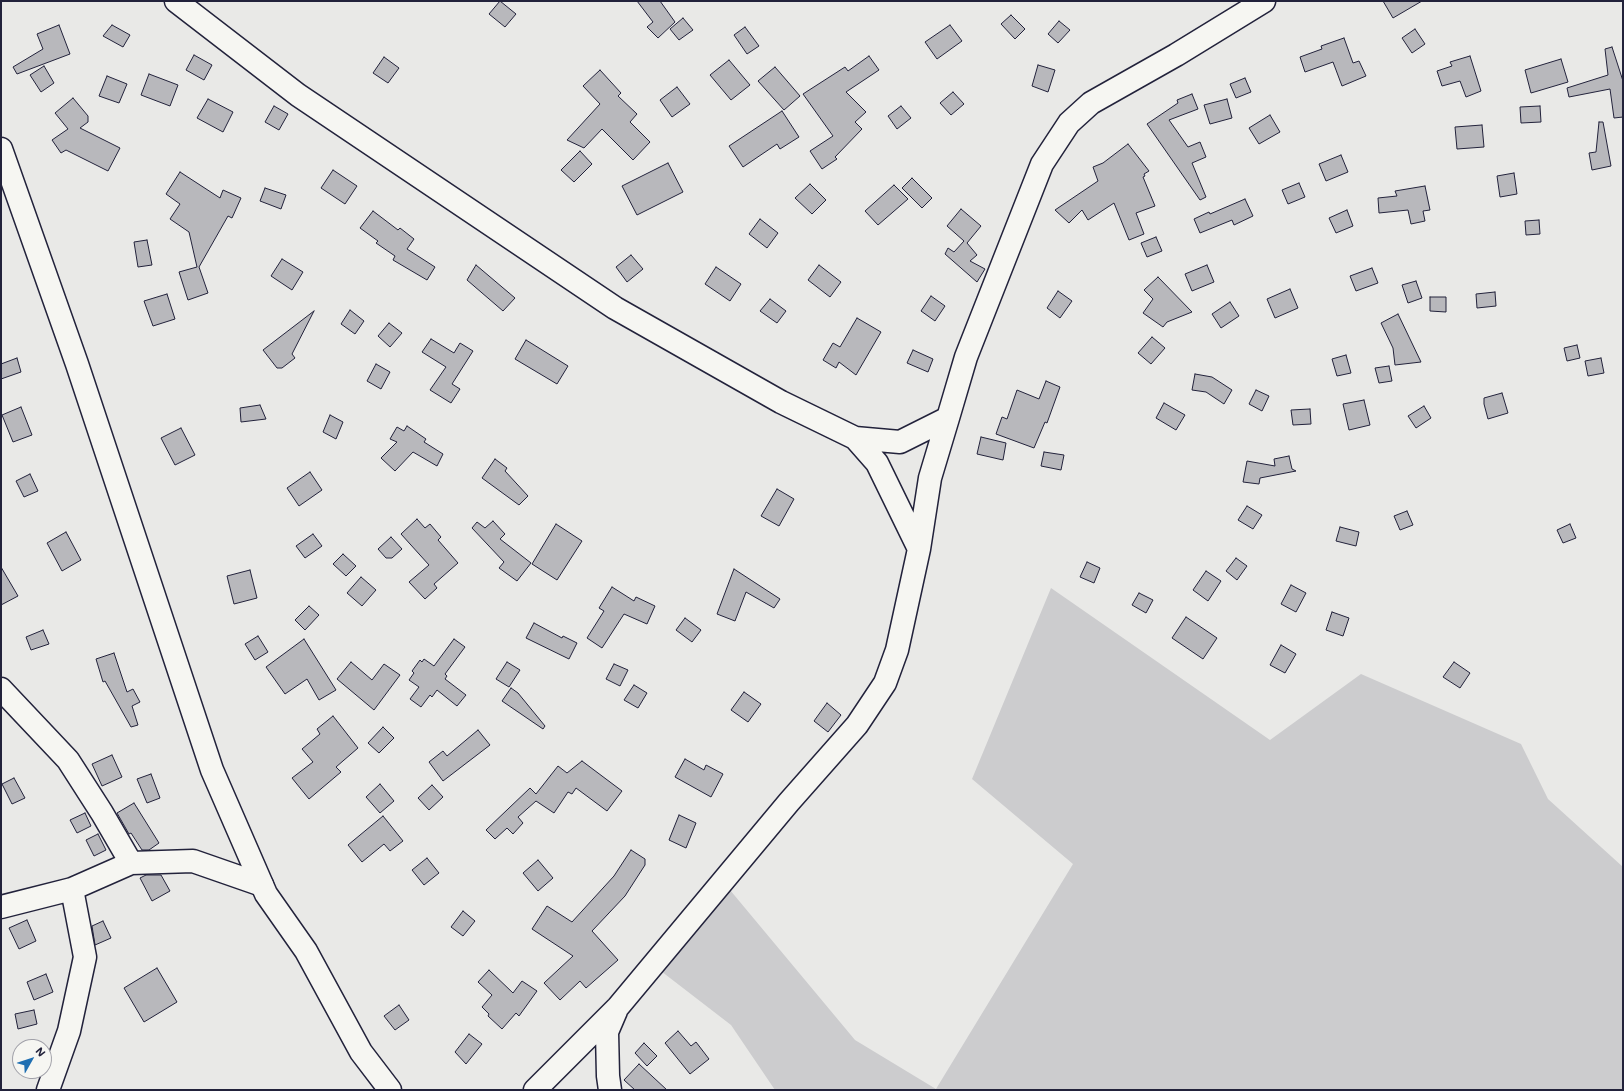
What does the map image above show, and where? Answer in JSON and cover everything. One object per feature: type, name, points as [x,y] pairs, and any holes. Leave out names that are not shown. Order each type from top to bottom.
[{"type":"street","points":[[176,1],[298,95],[616,308],[781,402],[855,438],[900,442],[948,418]]},
{"type":"street","points":[[534,1090],[618,1006],[784,808],[857,725],[885,683],[895,656],[919,549],[930,478],[966,357],[1042,164],[1069,123],[1090,103],[1176,55],[1264,1]]},
{"type":"street","points":[[1,149],[77,364],[212,770],[266,894],[306,951],[361,1052],[390,1090]]},
{"type":"street","points":[[855,438],[877,463],[919,549]]},
{"type":"street","points":[[1,689],[68,760],[102,813],[131,863]]},
{"type":"street","points":[[1,907],[72,889],[131,863],[193,861],[262,885]]},
{"type":"street","points":[[48,1090],[69,1030],[85,957],[72,889]]},
{"type":"street","points":[[610,1090],[607,1032],[618,1006]]},
{"type":"shaded area","points":[[1051,588],[1270,740],[1361,674],[1521,744],[1548,799],[1623,867],[1623,1090],[775,1090],[731,1025],[657,968],[730,890],[855,1040],[936,1089],[1073,864],[972,779]]},
{"type":"building","points":[[500,1],[516,14],[505,27],[489,14]]},
{"type":"building","points":[[637,1],[660,1],[675,22],[658,38],[647,27],[653,22]]},
{"type":"building","points":[[1383,1],[1422,1],[1393,18]]},
{"type":"building","points":[[1011,15],[1025,29],[1015,39],[1001,24]]},
{"type":"building","points":[[683,18],[693,30],[679,40],[670,29]]},
{"type":"building","points":[[1059,21],[1070,30],[1058,43],[1048,34]]},
{"type":"building","points":[[59,25],[70,54],[17,74],[13,67],[43,49],[37,34]]},
{"type":"building","points":[[112,25],[130,35],[123,47],[103,36]]},
{"type":"building","points":[[950,25],[962,41],[937,59],[925,42]]},
{"type":"building","points":[[745,27],[759,46],[747,54],[734,35]]},
{"type":"building","points":[[1415,29],[1425,44],[1412,53],[1402,38]]},
{"type":"building","points":[[1344,38],[1353,63],[1359,61],[1366,76],[1342,86],[1333,62],[1305,72],[1300,57],[1322,49],[1321,46]]},
{"type":"building","points":[[1612,47],[1623,81],[1623,117],[1614,118],[1610,89],[1569,97],[1567,88],[1608,75],[1605,49]]},
{"type":"building","points":[[194,55],[212,65],[204,80],[186,70]]},
{"type":"building","points":[[869,56],[879,70],[846,92],[866,112],[855,122],[862,129],[835,157],[837,159],[822,169],[810,151],[833,136],[803,94],[845,67],[848,71]]},
{"type":"building","points":[[1470,56],[1481,91],[1466,97],[1460,81],[1442,86],[1437,71],[1452,66],[1450,62]]},
{"type":"building","points":[[384,57],[399,68],[388,83],[373,73]]},
{"type":"building","points":[[1561,59],[1568,82],[1531,93],[1525,70]]},
{"type":"building","points":[[729,60],[750,85],[731,100],[710,75]]},
{"type":"building","points":[[1038,65],[1055,70],[1048,92],[1032,86]]},
{"type":"building","points":[[44,66],[54,83],[41,92],[30,75]]},
{"type":"building","points":[[775,67],[800,96],[784,110],[758,81]]},
{"type":"building","points":[[600,70],[621,93],[618,96],[637,114],[630,122],[650,142],[633,160],[602,129],[584,148],[567,140],[600,104],[583,86]]},
{"type":"building","points":[[149,74],[178,85],[170,106],[141,95]]},
{"type":"building","points":[[107,76],[127,84],[119,103],[99,96]]},
{"type":"building","points":[[1245,78],[1251,92],[1236,98],[1230,84]]},
{"type":"building","points":[[677,87],[690,104],[672,117],[660,100]]},
{"type":"building","points":[[953,92],[964,104],[951,115],[940,103]]},
{"type":"building","points":[[1192,94],[1198,109],[1169,120],[1188,147],[1200,142],[1206,157],[1192,163],[1206,197],[1200,200],[1147,124],[1178,103],[1177,100]]},
{"type":"building","points":[[73,98],[88,116],[88,122],[80,128],[120,148],[108,171],[66,150],[61,153],[52,140],[68,129],[55,113]]},
{"type":"building","points":[[208,99],[233,112],[223,132],[197,118]]},
{"type":"building","points":[[1227,99],[1232,118],[1210,124],[1204,105]]},
{"type":"building","points":[[274,106],[288,114],[279,130],[265,122]]},
{"type":"building","points":[[901,106],[911,118],[897,129],[888,116]]},
{"type":"building","points":[[1540,106],[1541,122],[1521,123],[1520,107]]},
{"type":"building","points":[[782,111],[799,137],[780,149],[777,144],[743,167],[729,146]]},
{"type":"building","points":[[1270,115],[1280,132],[1259,144],[1249,128]]},
{"type":"building","points":[[1599,122],[1603,122],[1611,166],[1592,170],[1589,153],[1596,152]]},
{"type":"building","points":[[1482,125],[1484,147],[1457,149],[1455,127]]},
{"type":"building","points":[[1128,144],[1149,171],[1144,174],[1145,176],[1143,177],[1155,206],[1136,213],[1144,234],[1129,240],[1114,203],[1088,220],[1082,210],[1069,223],[1055,210],[1098,181],[1093,167],[1103,163]]},
{"type":"building","points":[[580,151],[592,164],[574,182],[561,170]]},
{"type":"building","points":[[1341,155],[1348,172],[1326,181],[1319,164]]},
{"type":"building","points":[[668,163],[683,192],[637,215],[622,186]]},
{"type":"building","points":[[333,170],[357,186],[345,204],[321,188]]},
{"type":"building","points":[[180,172],[220,198],[223,190],[241,198],[232,218],[228,216],[199,267],[208,293],[188,300],[179,272],[197,267],[189,232],[170,219],[180,204],[166,194]]},
{"type":"building","points":[[1514,173],[1517,194],[1500,197],[1497,176]]},
{"type":"building","points":[[912,178],[932,198],[922,208],[902,188]]},
{"type":"building","points":[[1299,183],[1305,197],[1288,204],[1282,190]]},
{"type":"building","points":[[810,184],[826,200],[812,214],[795,198]]},
{"type":"building","points":[[894,185],[908,199],[878,225],[865,211]]},
{"type":"building","points":[[1425,186],[1430,210],[1423,211],[1425,221],[1411,224],[1408,210],[1379,213],[1378,198],[1397,196],[1395,191]]},
{"type":"building","points":[[265,188],[286,195],[281,209],[260,201]]},
{"type":"building","points":[[1245,199],[1253,216],[1234,225],[1232,220],[1200,233],[1194,219]]},
{"type":"building","points":[[961,209],[981,226],[967,243],[977,255],[970,261],[985,269],[977,282],[945,254],[948,248],[954,252],[964,241],[947,226]]},
{"type":"building","points":[[1347,210],[1353,226],[1336,233],[1329,218]]},
{"type":"building","points":[[373,211],[398,230],[400,228],[414,239],[407,249],[435,267],[427,280],[393,260],[395,256],[376,243],[378,241],[360,228]]},
{"type":"building","points":[[760,219],[778,233],[767,248],[749,234]]},
{"type":"building","points":[[1539,220],[1540,234],[1526,235],[1525,221]]},
{"type":"building","points":[[1156,237],[1162,251],[1147,257],[1141,243]]},
{"type":"building","points":[[147,240],[152,265],[138,267],[134,242]]},
{"type":"building","points":[[631,255],[643,269],[627,282],[616,267]]},
{"type":"building","points":[[282,259],[303,272],[292,290],[271,276]]},
{"type":"building","points":[[476,265],[515,298],[503,311],[467,280]]},
{"type":"building","points":[[819,265],[841,282],[830,297],[808,280]]},
{"type":"building","points":[[1207,265],[1214,282],[1192,291],[1185,274]]},
{"type":"building","points":[[716,267],[741,284],[730,301],[705,284]]},
{"type":"building","points":[[1372,268],[1378,283],[1356,291],[1350,276]]},
{"type":"building","points":[[1158,277],[1192,312],[1167,322],[1163,327],[1143,313],[1153,299],[1144,290]]},
{"type":"building","points":[[1416,281],[1422,298],[1408,303],[1402,285]]},
{"type":"building","points":[[1290,289],[1298,308],[1275,318],[1267,299]]},
{"type":"building","points":[[1058,291],[1072,301],[1060,318],[1047,308]]},
{"type":"building","points":[[1495,292],[1496,306],[1477,308],[1476,294]]},
{"type":"building","points":[[167,294],[175,319],[153,326],[144,301]]},
{"type":"building","points":[[931,296],[945,306],[935,321],[921,311]]},
{"type":"building","points":[[1430,297],[1446,297],[1446,312],[1430,311]]},
{"type":"building","points":[[770,299],[786,311],[777,323],[760,311]]},
{"type":"building","points":[[1230,302],[1239,316],[1221,328],[1212,314]]},
{"type":"building","points":[[350,310],[364,321],[355,334],[341,324]]},
{"type":"building","points":[[314,311],[292,354],[295,358],[282,368],[277,368],[263,350]]},
{"type":"building","points":[[1398,314],[1421,362],[1395,365],[1393,348],[1381,323]]},
{"type":"building","points":[[857,318],[881,332],[856,375],[839,362],[836,368],[823,360],[833,343],[840,347]]},
{"type":"building","points":[[389,323],[402,333],[390,347],[378,336]]},
{"type":"building","points":[[1152,337],[1165,348],[1151,364],[1138,353]]},
{"type":"building","points":[[431,339],[454,353],[460,343],[473,351],[452,384],[460,389],[451,403],[430,390],[446,367],[422,352]]},
{"type":"building","points":[[526,340],[568,366],[557,384],[515,359]]},
{"type":"building","points":[[1577,345],[1580,358],[1567,361],[1564,348]]},
{"type":"building","points":[[913,350],[933,359],[928,372],[907,363]]},
{"type":"building","points":[[1346,355],[1351,373],[1337,376],[1332,359]]},
{"type":"building","points":[[17,358],[21,372],[1,379],[1,364]]},
{"type":"building","points":[[1601,358],[1604,373],[1588,376],[1585,361]]},
{"type":"building","points":[[376,364],[390,372],[381,389],[367,381]]},
{"type":"building","points":[[1389,366],[1392,381],[1379,383],[1375,368]]},
{"type":"building","points":[[1195,374],[1212,377],[1232,390],[1224,404],[1206,392],[1192,390]]},
{"type":"building","points":[[1046,381],[1060,387],[1047,423],[1045,422],[1034,448],[996,434],[1002,417],[1007,419],[1017,390],[1039,399]]},
{"type":"building","points":[[1256,390],[1269,396],[1262,411],[1249,404]]},
{"type":"building","points":[[1502,393],[1508,413],[1488,419],[1484,398]]},
{"type":"building","points":[[1364,400],[1370,425],[1349,430],[1343,404]]},
{"type":"building","points":[[1164,403],[1185,415],[1176,430],[1156,418]]},
{"type":"building","points":[[260,405],[266,419],[241,422],[240,408]]},
{"type":"building","points":[[1424,406],[1431,418],[1416,428],[1408,416]]},
{"type":"building","points":[[21,407],[32,435],[13,442],[2,415]]},
{"type":"building","points":[[1310,409],[1311,424],[1293,425],[1291,410]]},
{"type":"building","points":[[330,415],[343,422],[336,439],[323,432]]},
{"type":"building","points":[[407,426],[426,439],[424,442],[443,454],[437,466],[413,452],[395,471],[381,458],[397,442],[390,439],[397,427],[404,431]]},
{"type":"building","points":[[181,428],[195,455],[175,465],[161,438]]},
{"type":"building","points":[[981,437],[1006,443],[1003,460],[977,454]]},
{"type":"building","points":[[1044,452],[1064,455],[1061,470],[1041,466]]},
{"type":"building","points":[[1289,456],[1292,469],[1296,471],[1260,478],[1259,484],[1243,482],[1247,461],[1275,466],[1274,459]]},
{"type":"building","points":[[495,459],[507,468],[505,471],[528,496],[519,505],[482,478]]},
{"type":"building","points":[[310,472],[322,490],[299,506],[287,488]]},
{"type":"building","points":[[30,474],[38,491],[24,497],[16,481]]},
{"type":"building","points":[[777,489],[794,499],[779,526],[761,516]]},
{"type":"building","points":[[1247,506],[1262,515],[1253,529],[1238,520]]},
{"type":"building","points":[[1407,511],[1413,525],[1400,530],[1394,516]]},
{"type":"building","points":[[417,519],[425,528],[430,524],[441,537],[438,540],[458,563],[434,584],[437,588],[425,599],[409,582],[429,565],[401,534]]},
{"type":"building","points":[[493,521],[505,534],[500,539],[531,563],[517,581],[499,568],[504,562],[472,528],[477,522],[485,528]]},
{"type":"building","points":[[556,524],[582,541],[557,580],[532,564]]},
{"type":"building","points":[[1570,524],[1576,538],[1563,543],[1557,530]]},
{"type":"building","points":[[1340,527],[1359,532],[1356,546],[1336,541]]},
{"type":"building","points":[[66,532],[81,560],[62,571],[47,543]]},
{"type":"building","points":[[313,534],[322,546],[305,558],[296,546]]},
{"type":"building","points":[[391,537],[402,549],[392,558],[386,558],[378,549]]},
{"type":"building","points":[[343,554],[356,566],[346,576],[333,564]]},
{"type":"building","points":[[1236,558],[1247,566],[1237,580],[1226,571]]},
{"type":"building","points":[[1087,562],[1100,568],[1094,583],[1080,577]]},
{"type":"building","points":[[1,567],[18,596],[1,605]]},
{"type":"building","points":[[734,569],[780,599],[774,608],[746,592],[735,621],[717,614]]},
{"type":"building","points":[[250,570],[257,598],[234,604],[227,576]]},
{"type":"building","points":[[1206,571],[1221,581],[1208,601],[1193,590]]},
{"type":"building","points":[[361,577],[376,590],[362,606],[347,593]]},
{"type":"building","points":[[1291,585],[1306,593],[1296,612],[1281,604]]},
{"type":"building","points":[[612,587],[634,601],[636,597],[655,606],[647,624],[624,614],[602,648],[587,638],[604,611],[599,608]]},
{"type":"building","points":[[1139,593],[1153,600],[1146,613],[1132,605]]},
{"type":"building","points":[[309,606],[319,615],[305,630],[295,620]]},
{"type":"building","points":[[1332,612],[1349,618],[1343,636],[1326,630]]},
{"type":"building","points":[[1186,617],[1217,638],[1203,659],[1172,638]]},
{"type":"building","points":[[685,618],[701,630],[692,642],[676,630]]},
{"type":"building","points":[[534,623],[562,638],[563,636],[577,643],[569,659],[526,638]]},
{"type":"building","points":[[43,630],[49,644],[31,650],[26,637]]},
{"type":"building","points":[[258,636],[268,652],[255,660],[245,644]]},
{"type":"building","points":[[304,639],[336,690],[319,700],[307,679],[285,694],[266,667]]},
{"type":"building","points":[[454,639],[465,647],[445,674],[447,676],[445,679],[466,695],[457,706],[437,690],[432,697],[430,695],[421,707],[410,699],[419,687],[409,680],[414,673],[412,671],[420,660],[422,662],[424,659],[434,666]]},
{"type":"building","points":[[1281,645],[1296,654],[1285,673],[1270,665]]},
{"type":"building","points":[[114,653],[127,692],[133,689],[140,702],[132,706],[138,725],[131,727],[105,681],[103,682],[96,659]]},
{"type":"building","points":[[351,662],[372,680],[384,664],[400,675],[374,710],[337,679]]},
{"type":"building","points":[[507,662],[520,670],[509,687],[496,679]]},
{"type":"building","points":[[1454,662],[1470,673],[1460,688],[1443,677]]},
{"type":"building","points":[[614,664],[628,670],[620,686],[606,679]]},
{"type":"building","points":[[634,685],[647,693],[638,708],[624,700]]},
{"type":"building","points":[[511,688],[518,693],[545,726],[543,729],[502,701]]},
{"type":"building","points":[[744,692],[761,704],[748,722],[731,710]]},
{"type":"building","points":[[827,703],[841,715],[828,732],[814,721]]},
{"type":"building","points":[[333,716],[358,748],[336,767],[341,772],[309,799],[292,778],[313,762],[302,749],[320,734],[317,729]]},
{"type":"building","points":[[383,727],[394,738],[379,753],[368,743]]},
{"type":"building","points":[[478,730],[490,745],[443,781],[429,762],[443,751],[447,756]]},
{"type":"building","points":[[112,755],[122,777],[102,786],[92,764]]},
{"type":"building","points":[[685,759],[704,770],[706,765],[723,774],[711,797],[675,777]]},
{"type":"building","points":[[582,761],[622,791],[607,811],[576,788],[572,794],[568,792],[554,813],[536,801],[518,817],[523,823],[513,834],[507,828],[495,839],[486,830],[530,788],[536,794],[558,766],[567,773]]},
{"type":"building","points":[[151,774],[160,798],[147,803],[137,779]]},
{"type":"building","points":[[14,778],[25,798],[12,804],[2,784]]},
{"type":"building","points":[[380,784],[394,801],[380,813],[366,797]]},
{"type":"building","points":[[432,785],[443,797],[429,810],[418,798]]},
{"type":"building","points":[[134,803],[159,843],[149,850],[142,850],[131,833],[129,834],[117,813]]},
{"type":"building","points":[[85,813],[91,826],[77,833],[70,820]]},
{"type":"building","points":[[679,815],[696,823],[686,848],[669,840]]},
{"type":"building","points":[[383,816],[403,841],[390,851],[384,844],[362,862],[348,845]]},
{"type":"building","points":[[98,834],[106,850],[94,856],[86,840]]},
{"type":"building","points":[[631,850],[645,859],[645,865],[625,896],[592,931],[618,960],[586,988],[580,981],[560,1000],[544,983],[573,956],[532,929],[547,906],[572,922],[614,876]]},
{"type":"building","points":[[427,858],[439,873],[424,885],[412,870]]},
{"type":"building","points":[[538,860],[553,878],[538,891],[523,873]]},
{"type":"building","points":[[146,875],[161,875],[170,891],[152,901],[140,878]]},
{"type":"building","points":[[463,911],[475,921],[463,936],[451,927]]},
{"type":"building","points":[[27,920],[36,941],[19,949],[9,928]]},
{"type":"building","points":[[103,921],[111,938],[95,945],[92,926]]},
{"type":"building","points":[[157,968],[177,1002],[144,1022],[124,988]]},
{"type":"building","points":[[489,970],[513,993],[522,981],[537,991],[519,1016],[516,1013],[502,1029],[488,1016],[489,1014],[482,1007],[492,995],[478,982]]},
{"type":"building","points":[[46,974],[53,992],[34,1000],[27,982]]},
{"type":"building","points":[[399,1005],[409,1020],[395,1030],[384,1016]]},
{"type":"building","points":[[34,1010],[37,1024],[18,1029],[15,1014]]},
{"type":"building","points":[[678,1031],[691,1046],[696,1042],[709,1059],[690,1074],[665,1043]]},
{"type":"building","points":[[469,1034],[482,1044],[466,1064],[455,1052]]},
{"type":"building","points":[[644,1043],[657,1056],[647,1066],[635,1053]]},
{"type":"building","points":[[639,1064],[667,1090],[635,1090],[624,1080]]}]
